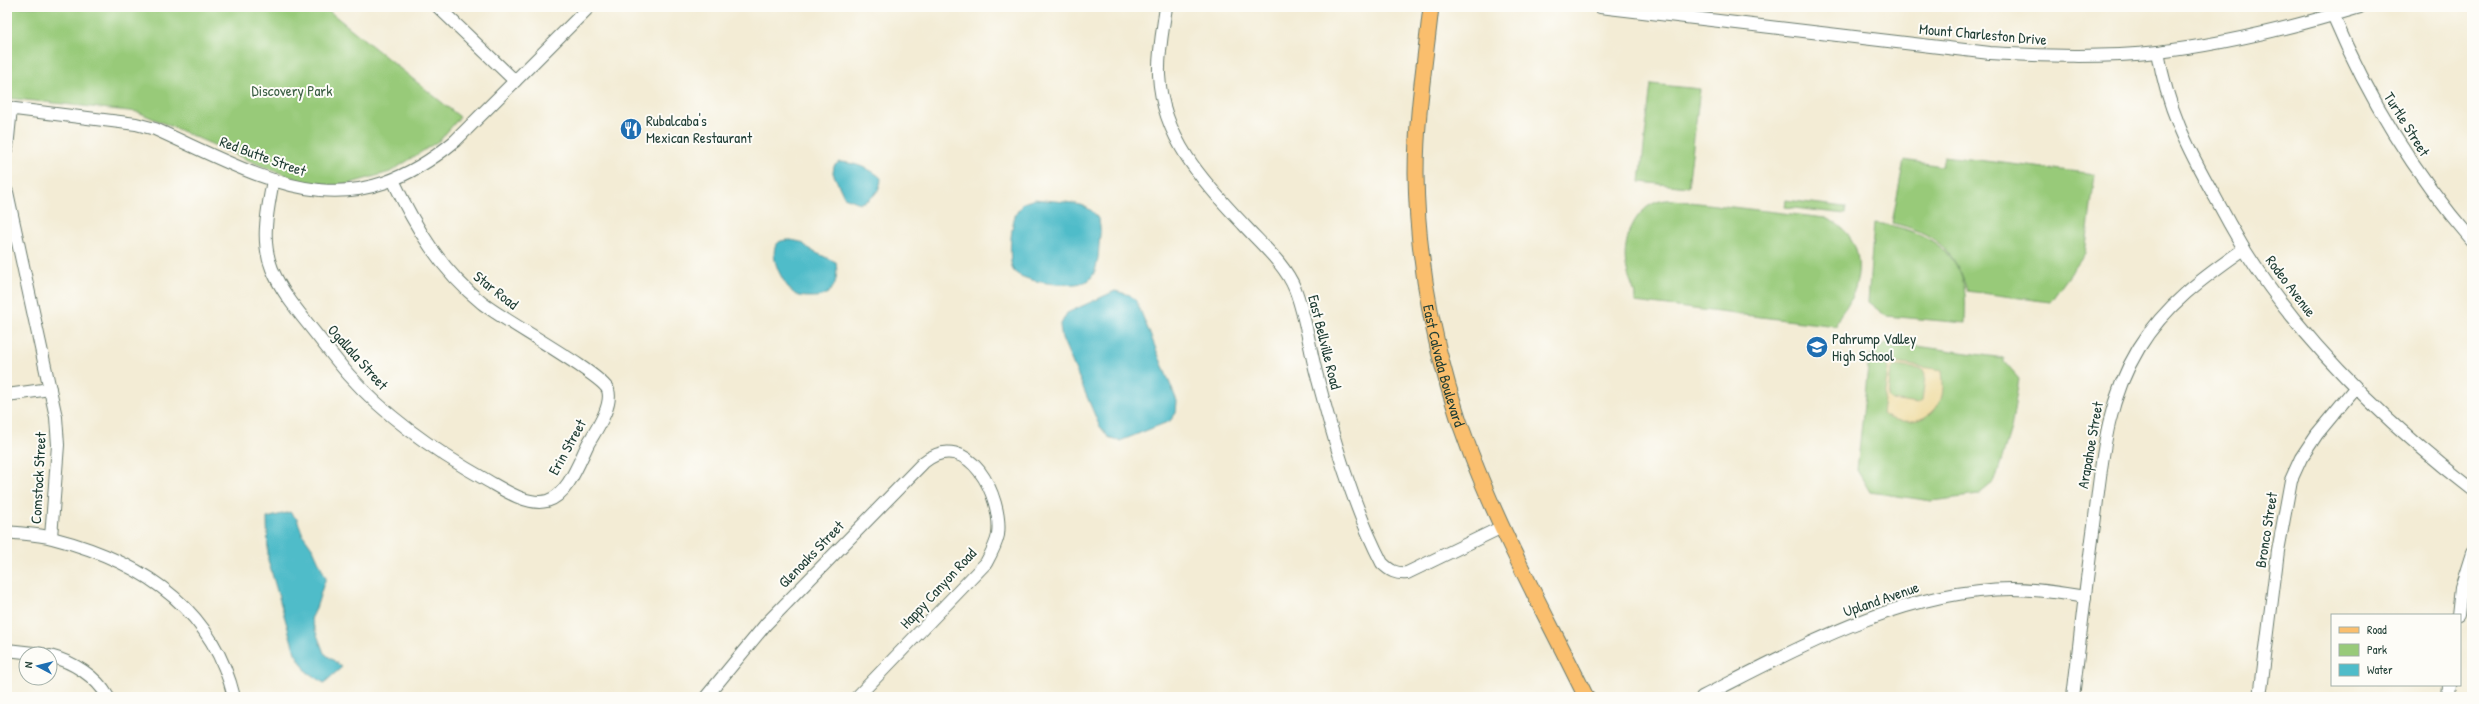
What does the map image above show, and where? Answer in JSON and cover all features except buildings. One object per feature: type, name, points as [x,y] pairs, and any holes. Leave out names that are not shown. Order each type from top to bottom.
[{"type":"main road","name":"East Calvada Boulevard","points":[[1431,7],[1419,117],[1416,174],[1418,210],[1427,290],[1438,346],[1454,405],[1471,454],[1502,527],[1586,697]]},
{"type":"street","points":[[438,7],[515,81]]},
{"type":"street","name":"Red Butte Street","points":[[9,108],[136,124],[156,129],[273,180],[300,188],[341,191],[372,187],[393,180],[435,157],[515,81],[589,7]]},
{"type":"street","name":"East Bellville Road","points":[[1166,7],[1159,75],[1169,124],[1183,152],[1200,178],[1268,251],[1294,288],[1304,315],[1316,374],[1336,446],[1375,549],[1382,563],[1388,569],[1398,574],[1407,573],[1435,558],[1502,527]]},
{"type":"street","name":"Mount Charleston Drive","points":[[1600,7],[1990,53],[2051,56],[2158,52],[2284,28],[2360,7]]},
{"type":"street","name":"Turtle Street","points":[[2333,15],[2374,104],[2440,203],[2472,240]]},
{"type":"street","name":"Rodeo Avenue","points":[[2158,52],[2162,80],[2172,113],[2190,152],[2244,249],[2284,305],[2355,388],[2431,457],[2472,489]]},
{"type":"street","points":[[7,148],[9,108]]},
{"type":"street","name":"Ogallala Street","points":[[273,180],[266,234],[272,270],[290,300],[349,375],[396,418],[449,458],[507,491],[539,502]]},
{"type":"street","name":"Star Road","points":[[393,180],[420,234],[431,250],[456,279],[482,303],[601,380],[607,388],[609,395]]},
{"type":"street","name":"Comstock Street","points":[[7,192],[13,251],[50,389],[58,445],[51,537],[112,557],[135,568],[181,603],[207,631],[221,659],[234,697]]},
{"type":"street","name":"Arapahoe Street","points":[[2073,697],[2108,422],[2114,397],[2139,347],[2177,300],[2198,282],[2244,249]]},
{"type":"street","name":"Bronco Street","points":[[2260,697],[2278,551],[2291,480],[2301,458],[2317,434],[2355,388]]},
{"type":"street","points":[[7,395],[50,389]]},
{"type":"street","name":"Erin Street","points":[[539,502],[557,496],[567,484],[607,406],[609,395]]},
{"type":"street","name":"Glenoaks Street","points":[[706,697],[766,624],[876,509],[934,454],[953,452]]},
{"type":"street","name":"Happy Canyon Road","points":[[858,697],[981,569],[994,550],[998,534],[998,517],[992,494],[978,469],[967,458],[953,452]]},
{"type":"street","points":[[7,532],[51,537]]},
{"type":"street","points":[[2458,614],[2461,588],[2472,552]]},
{"type":"street","name":"Upland Avenue","points":[[1702,697],[1850,626],[1896,608],[1930,598],[2012,589],[2041,590],[2085,596]]},
{"type":"street","points":[[7,650],[18,651]]},
{"type":"street","points":[[58,658],[89,675],[108,697]]},
{"type":"street","points":[[2448,697],[2449,686]]},
{"type":"green space","name":"Discovery Park","points":[[7,7],[324,7],[460,117],[440,140],[390,172],[326,190],[264,167],[138,112],[7,98]]},
{"type":"green space","points":[[1651,84],[1700,89],[1688,187],[1640,182]]},
{"type":"green space","points":[[1944,156],[2095,174],[2085,254],[2050,302],[1967,291],[1962,276],[1949,253],[1931,237],[1907,227],[1892,223],[1904,160],[1942,166]]},
{"type":"green space","points":[[1673,200],[1825,218],[1837,224],[1853,241],[1857,252],[1858,276],[1855,288],[1848,304],[1838,318],[1836,326],[1635,302],[1633,288],[1628,276],[1625,255],[1629,232],[1634,221],[1641,212],[1650,205],[1661,201]]},
{"type":"green space","points":[[1786,200],[1846,207],[1845,214],[1785,207]]},
{"type":"green space","points":[[1874,223],[1890,225],[1920,235],[1934,242],[1946,252],[1955,264],[1962,278],[1965,298],[1965,323],[1886,316],[1868,302]]},
{"type":"green space","points":[[1887,342],[2004,358],[2004,362],[2019,379],[2011,429],[1995,481],[1978,495],[1932,501],[1870,492],[1857,470],[1869,357]]},
{"type":"sand","points":[[1892,360],[1895,363],[1942,370],[1942,396],[1937,407],[1924,418],[1916,420],[1898,421],[1882,414],[1888,369],[1886,364]],"holes":[[[1895,366],[1922,369],[1925,375],[1922,401],[1918,404],[1892,400],[1888,397],[1891,370]]]},
{"type":"water","points":[[839,162],[850,163],[873,172],[881,178],[878,191],[868,200],[860,203],[844,197],[833,173],[834,166]]},
{"type":"water","points":[[1035,199],[1068,202],[1088,208],[1095,214],[1099,223],[1100,235],[1096,269],[1090,279],[1075,284],[1051,284],[1018,275],[1013,270],[1011,265],[1011,243],[1012,228],[1015,216],[1023,203]]},
{"type":"water","points":[[783,240],[801,242],[812,251],[836,262],[837,269],[835,282],[833,287],[825,295],[819,297],[798,296],[786,285],[778,270],[774,254],[775,247],[779,242]]},
{"type":"water","points":[[1115,291],[1130,295],[1137,302],[1177,401],[1176,413],[1170,421],[1120,441],[1108,437],[1099,425],[1062,338],[1060,326],[1067,313]]},
{"type":"water","points":[[290,512],[297,519],[303,535],[313,549],[326,578],[311,619],[324,653],[342,667],[324,683],[307,672],[295,653],[268,560],[267,518]]},
{"type":"place","name":"Rubalcaba's Mexican Restaurant","points":[[631,129]]},
{"type":"place","name":"Pahrump Valley High School","points":[[1817,347]]}]
